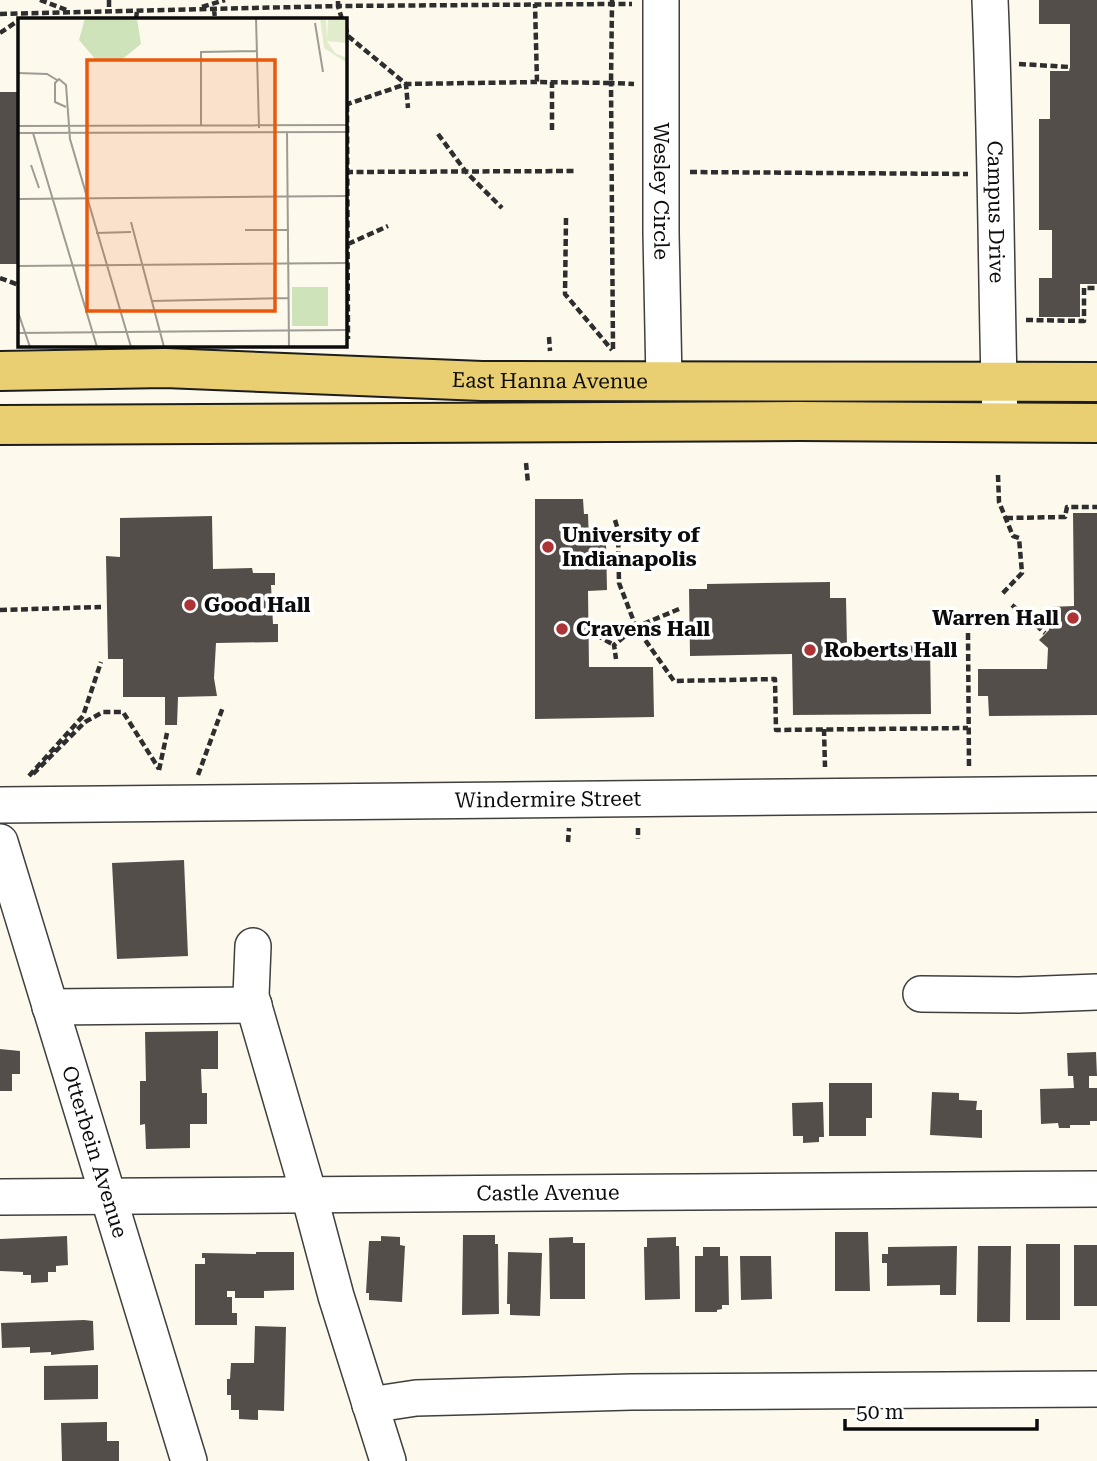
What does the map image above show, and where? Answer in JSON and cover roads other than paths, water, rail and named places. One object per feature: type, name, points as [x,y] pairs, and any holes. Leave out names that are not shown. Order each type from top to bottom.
[{"type":"main road","name":"East Hanna Avenue","points":[[0,371],[165,368],[482,381],[1097,382]]},
{"type":"main road","name":"East Hanna Avenue","points":[[0,425],[1097,422]]},
{"type":"street","name":"Campus Drive","points":[[990,0],[997,174],[1000,422]]},
{"type":"street","name":"Wesley Circle","points":[[652,2],[661,172],[664,381]]},
{"type":"street","name":"Windermire Street","points":[[16,789],[251,802],[1097,794]]},
{"type":"street","name":"Otterbein Avenue","points":[[0,842],[189,1461]]},
{"type":"street","points":[[253,946],[251,996],[336,1296],[387,1461]]},
{"type":"street","points":[[921,994],[1019,995],[1097,992]]},
{"type":"street","points":[[50,1007],[254,1005]]},
{"type":"street","name":"Castle Avenue","points":[[0,1197],[1097,1189]]},
{"type":"street","points":[[370,1405],[416,1398],[631,1392],[1097,1390]]},
{"type":"place","name":"University of Indianapolis","points":[[548,547]]},
{"type":"place","name":"Good Hall","points":[[190,605]]},
{"type":"place","name":"Warren Hall","points":[[1073,618]]},
{"type":"place","name":"Cravens Hall","points":[[562,629]]},
{"type":"place","name":"Roberts Hall","points":[[810,650]]}]
